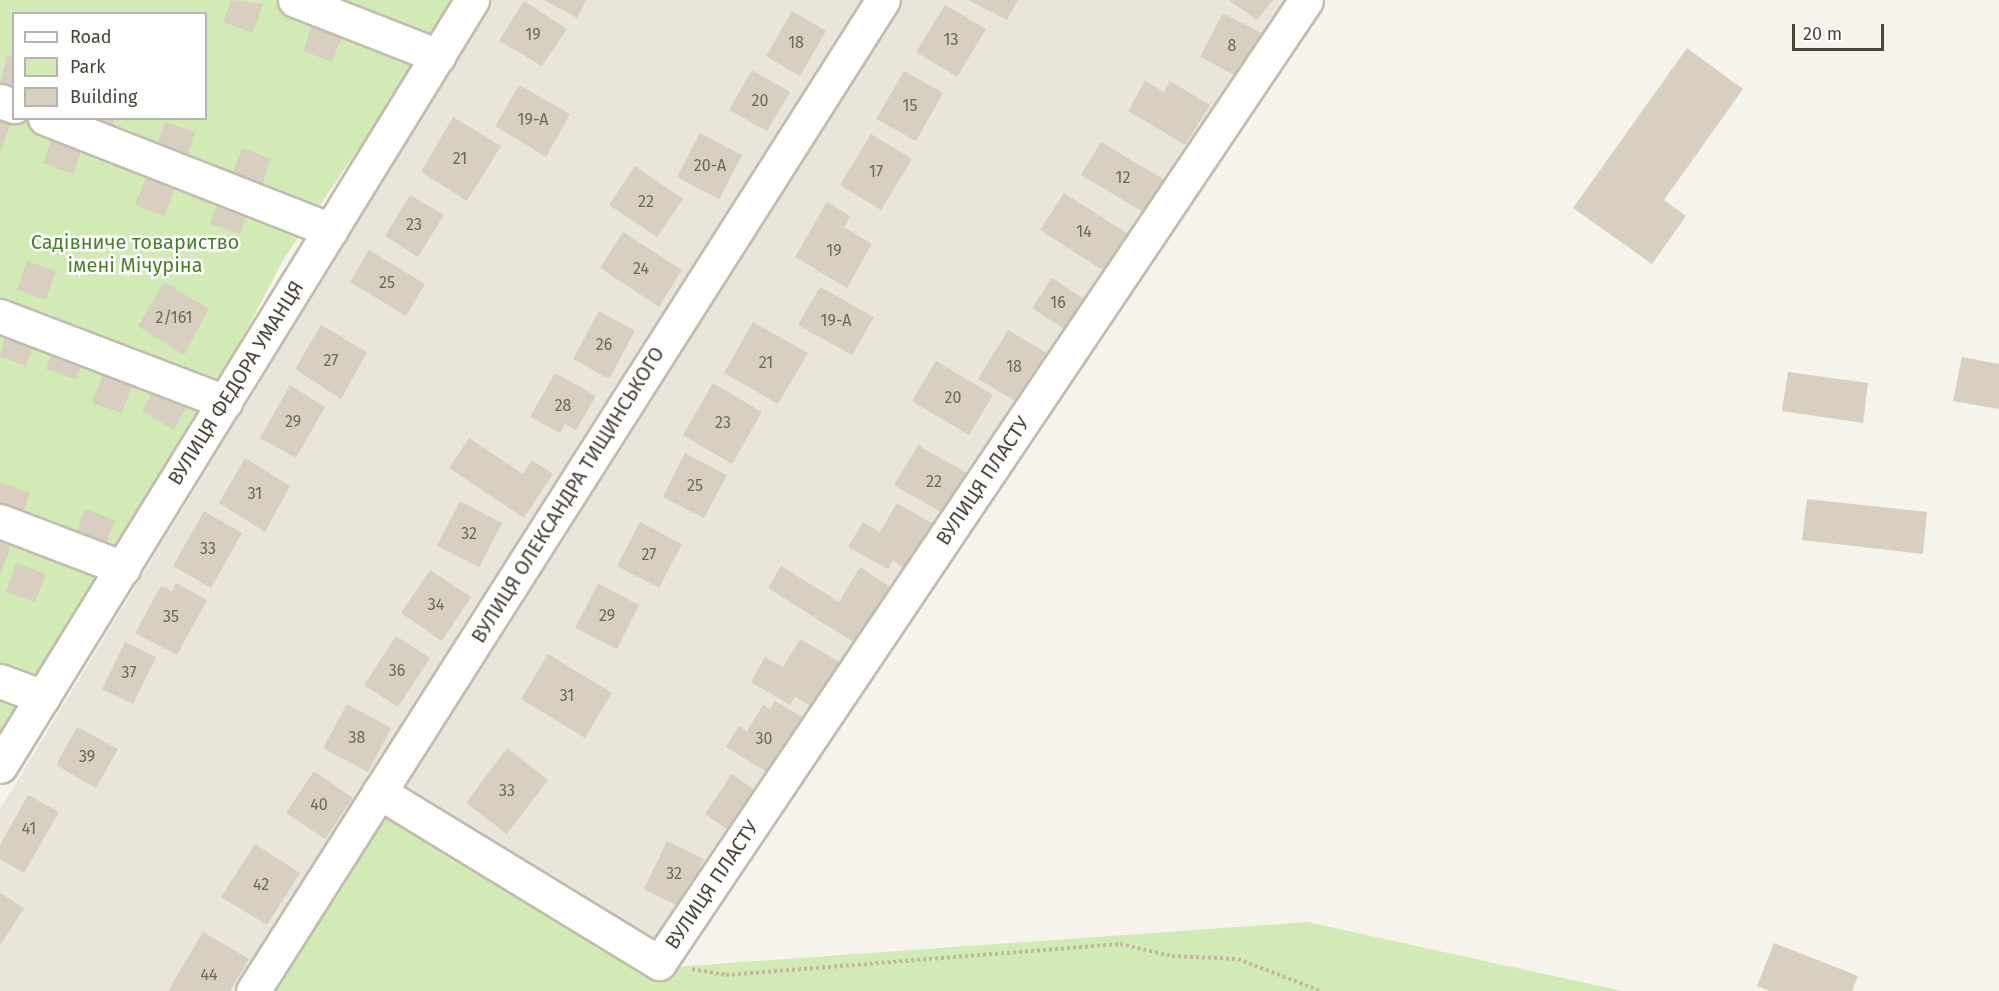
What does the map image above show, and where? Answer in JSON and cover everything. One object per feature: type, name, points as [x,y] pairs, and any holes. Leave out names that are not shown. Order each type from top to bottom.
[{"type":"street","points":[[295,0],[438,56]]},
{"type":"street","name":"ВУЛИЦЯ ФЕДОРА УМАНЦЯ","points":[[0,766],[472,0]]},
{"type":"street","name":"ВУЛИЦЯ ОЛЕКСАНДРА ТИЩИНСЬКОГО","points":[[253,991],[883,0]]},
{"type":"street","name":"ВУЛИЦЯ ПЛАСТУ","points":[[659,963],[1306,0]]},
{"type":"street","points":[[50,120],[331,230]]},
{"type":"street","points":[[0,316],[225,402]]},
{"type":"street","points":[[0,521],[123,568]]},
{"type":"street","points":[[0,681],[43,697]]},
{"type":"street","points":[[379,792],[659,963]]},
{"type":"path","points":[[659,963],[726,975],[1120,944],[1172,956],[1238,959],[1321,991]]},
{"type":"shaded area","points":[[492,0],[1292,0],[657,949],[245,991],[0,991],[0,809]]},
{"type":"green space","name":"Садівниче товариство імені Мічуріна","points":[[0,0],[459,0],[283,260],[171,476],[0,743]]},
{"type":"green space","points":[[383,798],[660,968],[1307,922],[1622,991],[258,991]]},
{"type":"building","points":[[231,0],[263,4],[253,33],[223,22]]},
{"type":"building","points":[[544,0],[586,0],[577,18]]},
{"type":"building","points":[[968,0],[1018,0],[1007,20]]},
{"type":"building","points":[[1229,0],[1273,0],[1257,20]]},
{"type":"building","points":[[524,1],[567,29],[542,66],[499,41]]},
{"type":"building","points":[[945,5],[986,29],[957,77],[916,52]]},
{"type":"building","points":[[792,11],[826,31],[800,76],[766,56]]},
{"type":"building","points":[[1223,13],[1265,35],[1242,79],[1200,57]]},
{"type":"building","points":[[313,22],[343,33],[332,62],[303,51]]},
{"type":"building","points":[[1687,48],[1743,89],[1664,200],[1686,216],[1652,264],[1573,208]]},
{"type":"building","points":[[7,55],[12,57],[12,89],[0,85]]},
{"type":"building","points":[[752,70],[790,92],[767,131],[729,110]]},
{"type":"building","points":[[904,71],[943,93],[916,141],[876,119]]},
{"type":"building","points":[[1145,81],[1164,92],[1170,81],[1210,105],[1185,145],[1128,111]]},
{"type":"building","points":[[519,85],[570,114],[546,157],[495,126]]},
{"type":"building","points":[[0,116],[12,120],[0,152]]},
{"type":"building","points":[[453,117],[501,146],[467,201],[421,172]]},
{"type":"building","points":[[91,120],[114,120],[112,128]]},
{"type":"building","points":[[165,122],[195,132],[185,161],[155,150]]},
{"type":"building","points":[[700,133],[742,155],[719,199],[677,177]]},
{"type":"building","points":[[871,134],[912,159],[881,210],[840,185]]},
{"type":"building","points":[[53,135],[83,145],[73,174],[43,163]]},
{"type":"building","points":[[1101,142],[1165,180],[1145,213],[1081,175]]},
{"type":"building","points":[[242,148],[271,159],[261,188],[231,177]]},
{"type":"building","points":[[635,166],[683,199],[657,237],[609,205]]},
{"type":"building","points":[[146,177],[175,187],[165,216],[135,205]]},
{"type":"building","points":[[1064,193],[1128,234],[1104,271],[1040,230]]},
{"type":"building","points":[[221,195],[250,206],[240,234],[210,224]]},
{"type":"building","points":[[410,195],[444,215],[418,257],[385,236]]},
{"type":"building","points":[[827,202],[850,216],[844,227],[872,244],[847,288],[795,257]]},
{"type":"building","points":[[623,232],[682,270],[659,307],[600,268]]},
{"type":"building","points":[[369,250],[425,284],[406,316],[350,282]]},
{"type":"building","points":[[27,261],[56,271],[46,300],[17,290]]},
{"type":"building","points":[[1052,278],[1084,299],[1064,329],[1032,308]]},
{"type":"building","points":[[164,282],[209,309],[184,355],[138,326]]},
{"type":"building","points":[[820,287],[874,317],[852,355],[798,325]]},
{"type":"building","points":[[599,311],[635,331],[609,379],[573,359]]},
{"type":"building","points":[[753,322],[808,353],[778,404],[724,373]]},
{"type":"building","points":[[321,325],[367,352],[341,399],[295,369]]},
{"type":"building","points":[[7,327],[36,337],[26,366],[0,357]]},
{"type":"building","points":[[1008,330],[1050,355],[1020,404],[978,379]]},
{"type":"building","points":[[56,341],[86,351],[76,380],[46,369]]},
{"type":"building","points":[[1962,357],[1999,364],[1999,409],[1953,401]]},
{"type":"building","points":[[936,361],[993,395],[969,435],[912,401]]},
{"type":"building","points":[[1788,372],[1868,383],[1863,423],[1782,411]]},
{"type":"building","points":[[555,373],[596,396],[576,430],[565,424],[560,433],[530,417]]},
{"type":"building","points":[[103,374],[132,385],[122,413],[92,403]]},
{"type":"building","points":[[158,383],[190,400],[174,430],[142,411]]},
{"type":"building","points":[[713,383],[762,412],[732,464],[683,435]]},
{"type":"building","points":[[290,385],[325,407],[296,458],[260,438]]},
{"type":"building","points":[[469,438],[523,474],[532,460],[553,474],[524,518],[449,468]]},
{"type":"building","points":[[918,445],[975,478],[951,518],[894,485]]},
{"type":"building","points":[[685,453],[727,475],[704,518],[663,497]]},
{"type":"building","points":[[245,458],[290,486],[265,532],[219,503]]},
{"type":"building","points":[[0,482],[30,493],[20,521],[0,514]]},
{"type":"building","points":[[1807,499],[1927,512],[1923,554],[1802,540]]},
{"type":"building","points":[[460,501],[502,523],[479,567],[437,546]]},
{"type":"building","points":[[897,503],[938,527],[912,573],[893,561],[888,569],[848,547],[863,522],[880,532]]},
{"type":"building","points":[[85,509],[115,520],[104,549],[75,538]]},
{"type":"building","points":[[204,511],[242,533],[211,588],[173,566]]},
{"type":"building","points":[[640,522],[682,544],[659,588],[617,566]]},
{"type":"building","points":[[0,542],[11,545],[0,575]]},
{"type":"building","points":[[16,563],[46,574],[35,602],[6,592]]},
{"type":"building","points":[[781,566],[839,602],[860,567],[898,592],[863,648],[768,588]]},
{"type":"building","points":[[430,570],[471,597],[442,641],[401,613]]},
{"type":"building","points":[[176,583],[207,600],[177,655],[135,633],[161,586],[172,591]]},
{"type":"building","points":[[598,584],[639,605],[617,649],[575,628]]},
{"type":"building","points":[[396,636],[430,658],[398,707],[364,685]]},
{"type":"building","points":[[800,639],[841,663],[815,708],[795,697],[790,705],[751,682],[765,657],[783,667]]},
{"type":"building","points":[[125,642],[156,657],[133,704],[102,689]]},
{"type":"building","points":[[548,654],[612,693],[585,738],[521,699]]},
{"type":"building","points":[[775,701],[809,721],[775,777],[726,747],[739,726],[747,731],[763,705],[770,709]]},
{"type":"building","points":[[347,704],[391,728],[368,772],[323,748]]},
{"type":"building","points":[[77,727],[118,749],[96,788],[56,765]]},
{"type":"building","points":[[507,748],[548,780],[507,834],[466,803]]},
{"type":"building","points":[[314,771],[353,798],[325,839],[286,813]]},
{"type":"building","points":[[732,774],[762,795],[734,834],[705,814]]},
{"type":"building","points":[[28,795],[59,812],[24,873],[0,859],[0,845]]},
{"type":"building","points":[[667,841],[704,859],[681,907],[644,889]]},
{"type":"building","points":[[255,844],[300,873],[267,925],[221,897]]},
{"type":"building","points":[[0,893],[24,908],[1,944],[0,943]]},
{"type":"building","points":[[203,932],[249,959],[230,991],[168,991]]},
{"type":"building","points":[[1774,943],[1858,976],[1852,991],[1769,991],[1757,986]]}]
